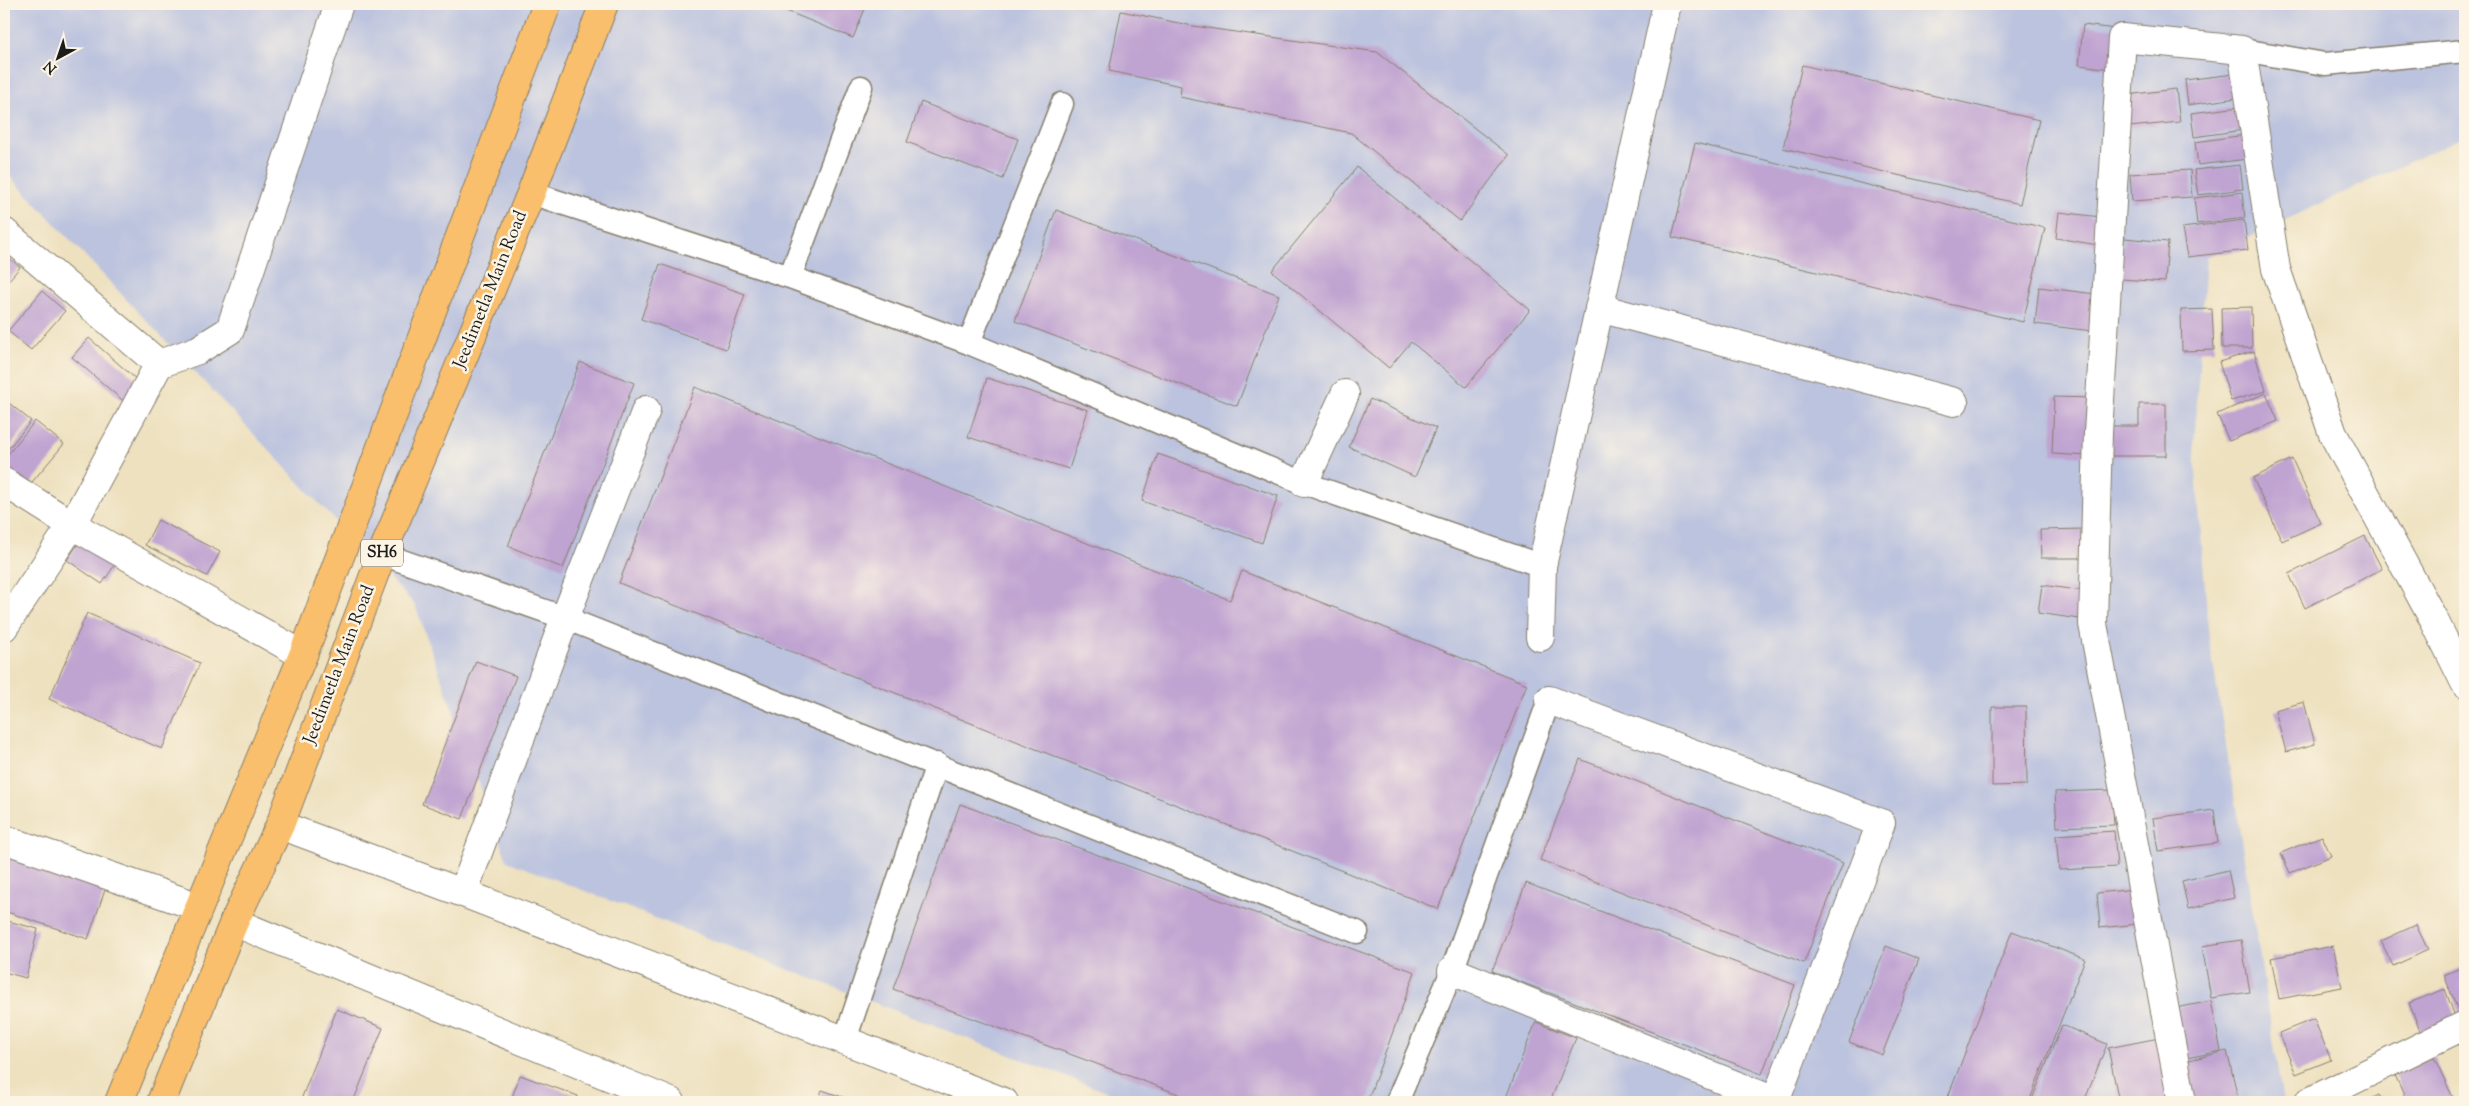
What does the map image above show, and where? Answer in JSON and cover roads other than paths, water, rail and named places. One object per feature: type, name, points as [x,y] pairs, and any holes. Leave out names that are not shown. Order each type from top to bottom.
[{"type":"main road","name":"SH6","points":[[119,1102],[303,655],[547,4]]},
{"type":"main road","name":"Jeedimetla Main Road","points":[[161,1102],[234,922],[280,826],[382,554],[531,193],[604,4]]},
{"type":"street","points":[[4,626],[72,525],[159,364],[198,350],[230,330],[339,4]]},
{"type":"street","points":[[1540,637],[1542,566],[1667,4]]},
{"type":"street","points":[[2182,1102],[2092,624],[2098,424],[2122,38],[2242,50],[2276,269],[2333,434],[2435,622],[2465,683]]},
{"type":"street","points":[[4,232],[159,364]]},
{"type":"street","points":[[1599,308],[1954,402]]},
{"type":"street","points":[[1304,483],[1345,394]]},
{"type":"street","points":[[463,893],[565,618],[646,410]]},
{"type":"street","points":[[4,482],[72,525],[303,655]]},
{"type":"street","points":[[1452,971],[1775,1102],[1881,823],[1549,700]]},
{"type":"street","points":[[280,826],[463,893],[1004,1102]]},
{"type":"street","points":[[4,839],[199,907]]},
{"type":"street","points":[[234,922],[658,1100]]},
{"type":"street","points":[[2309,1102],[2465,1025]]},
{"type":"lane","points":[[2242,50],[2326,64],[2465,51]]},
{"type":"lane","points":[[790,277],[860,87]]},
{"type":"lane","points":[[969,343],[1062,104]]},
{"type":"lane","points":[[531,193],[790,277],[969,343],[1304,483],[1542,566]]},
{"type":"lane","points":[[382,554],[565,618],[1357,932]]},
{"type":"lane","points":[[1397,1102],[1452,971],[1549,700]]},
{"type":"lane","points":[[845,1040],[937,764]]}]
